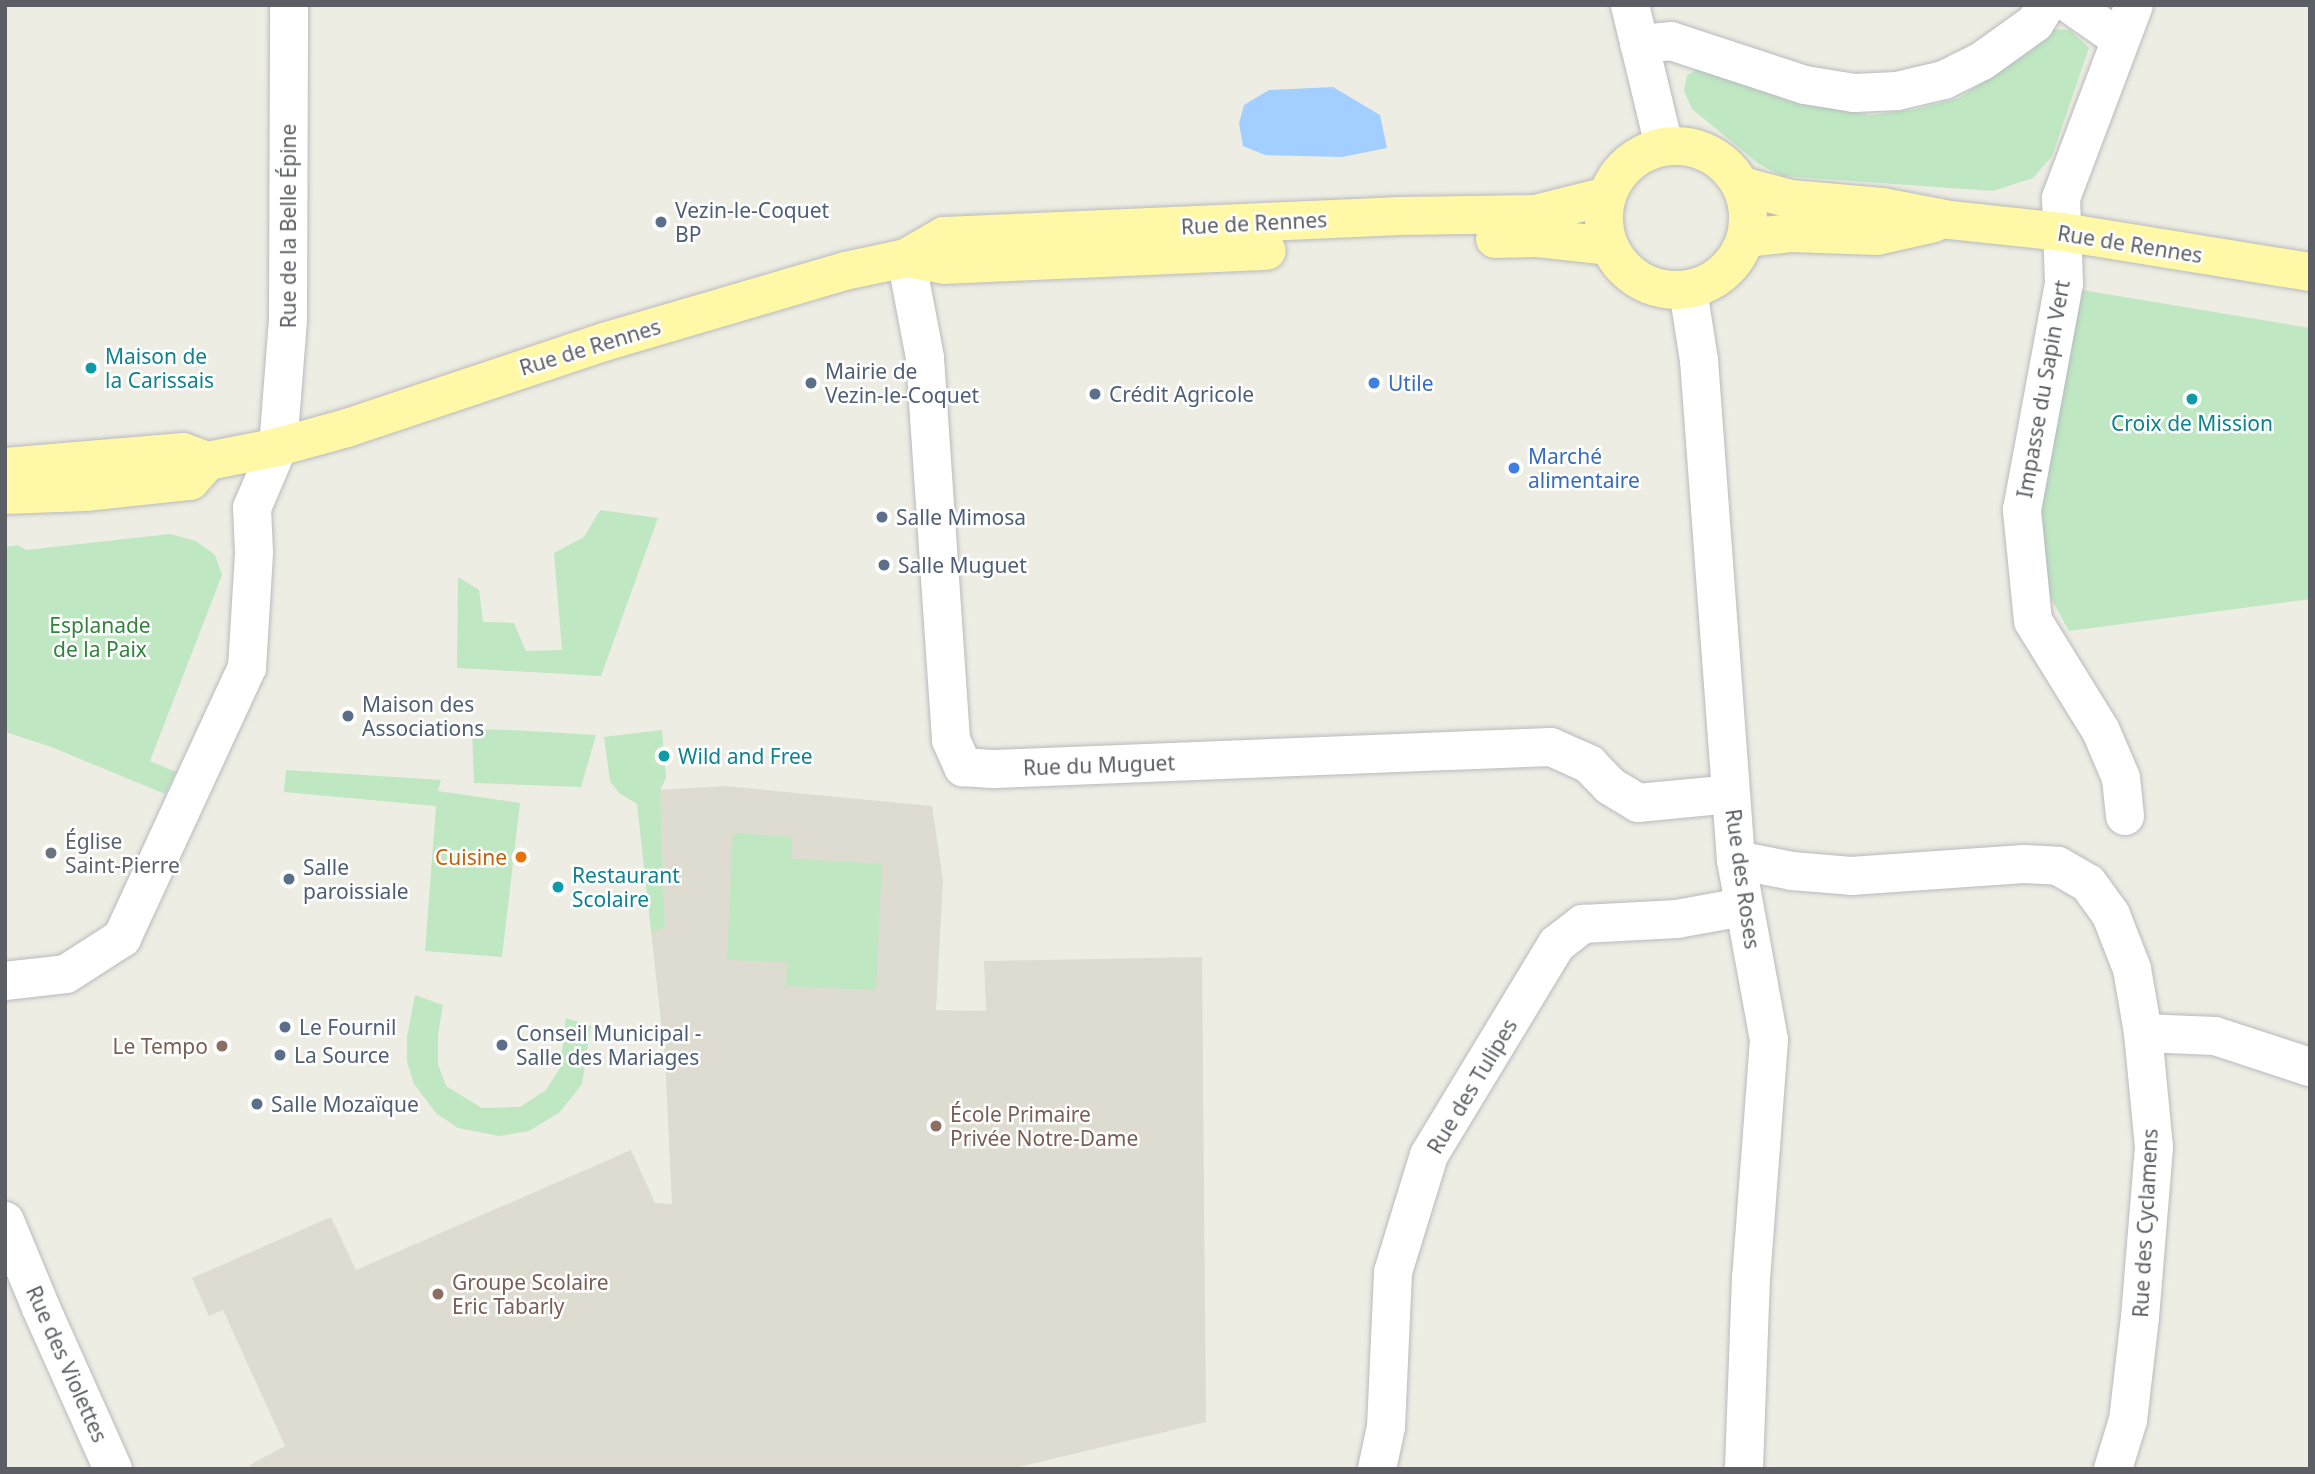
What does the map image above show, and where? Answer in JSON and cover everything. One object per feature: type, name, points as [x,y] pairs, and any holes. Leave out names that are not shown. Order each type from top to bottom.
[{"type":"main road","points":[[1664,146],[1689,146],[1712,155],[1731,171],[1742,186],[1749,215],[1746,238],[1738,256],[1724,272],[1707,284],[1688,290],[1664,290],[1641,282],[1622,267],[1609,246],[1604,230],[1606,196],[1615,178],[1629,163],[1645,152],[1664,146]]},
{"type":"main road","name":"Rue de Rennes","points":[[1742,186],[1791,199],[1882,206],[1950,220],[2063,232],[2310,272]]},
{"type":"main road","name":"Rue de Rennes","points":[[208,461],[278,447],[347,428],[604,342],[845,271],[906,258],[944,236],[1088,228],[1204,227],[1395,216],[1535,214],[1606,196]]},
{"type":"main road","name":"Rue de Rennes","points":[[1746,238],[1791,233],[1877,236],[1950,220]]},
{"type":"main road","name":"Rue de Rennes","points":[[906,258],[944,265],[1507,238],[1536,238],[1609,246]]},
{"type":"main road","points":[[5,467],[183,452],[208,461],[190,481],[85,492],[5,495]]},
{"type":"street","name":"Rue de la Belle Épine","points":[[5,981],[66,974],[122,938],[247,668],[254,552],[252,508],[278,447],[288,320],[289,5]]},
{"type":"street","points":[[1630,5],[1664,146]]},
{"type":"street","points":[[1639,44],[1671,41],[1805,85],[1854,93],[1897,91],[1944,80],[1982,61],[2035,23],[2046,5]]},
{"type":"street","points":[[2071,5],[2127,22]]},
{"type":"street","name":"Impasse du Sapin Vert","points":[[2125,816],[2121,778],[2101,731],[2033,621],[2022,510],[2064,283],[2061,198],[2127,22]]},
{"type":"street","name":"Rue du Muguet","points":[[906,258],[925,358],[951,740],[963,767],[995,769],[1509,746],[1551,747],[1589,764],[1610,786],[1638,803],[1731,794]]},
{"type":"street","name":"Rue des Roses","points":[[1688,290],[1699,360],[1709,524],[1736,860],[1769,1040],[1751,1277],[1744,1469]]},
{"type":"street","name":"Rue des Cyclamens","points":[[1736,860],[1792,871],[1851,876],[2024,864],[2058,866],[2088,883],[2111,915],[2132,969],[2143,1033],[2154,1147],[2140,1317],[2128,1420],[2113,1469]]},
{"type":"street","name":"Rue des Tulipes","points":[[1377,1469],[1386,1427],[1393,1272],[1429,1155],[1556,944],[1583,924],[1677,919],[1743,907]]},
{"type":"street","points":[[2143,1033],[2215,1036],[2310,1066]]},
{"type":"street","name":"Rue des Violettes","points":[[5,1221],[113,1469]]},
{"type":"shaded area","name":"École Primaire Privée Notre-Dame","points":[[724,786],[932,806],[943,880],[936,1010],[986,1011],[984,961],[1202,957],[1206,1422],[1011,1469],[252,1469],[250,1465],[285,1446],[223,1310],[209,1316],[192,1278],[331,1217],[356,1270],[631,1150],[655,1203],[672,1204],[665,1058],[651,931],[665,928],[660,790]]},
{"type":"green space","points":[[2051,29],[2070,30],[2089,48],[2052,156],[2033,178],[1993,191],[1782,176],[1759,164],[1692,109],[1684,91],[1687,75],[1699,69],[1741,80],[1788,101],[1870,115],[1916,109],[1959,98],[2032,50]]},
{"type":"green space","points":[[2082,290],[2310,328],[2310,599],[2069,631],[2038,574],[2037,521]]},
{"type":"green space","points":[[600,510],[658,518],[601,676],[457,668],[458,577],[479,590],[483,622],[514,623],[526,651],[562,650],[554,553],[584,537]]},
{"type":"green space","name":"Esplanade de la Paix","points":[[170,534],[196,541],[215,555],[222,575],[150,761],[176,772],[165,794],[49,746],[5,732],[5,547],[18,545],[26,550]]},
{"type":"green space","points":[[472,729],[596,735],[581,787],[474,783]]},
{"type":"green space","points":[[662,730],[666,778],[660,790],[665,928],[651,931],[637,804],[619,793],[610,781],[604,737]]},
{"type":"green space","points":[[286,770],[441,780],[438,791],[520,803],[502,957],[425,951],[436,806],[284,792]]},
{"type":"green space","points":[[733,833],[792,837],[792,859],[882,864],[876,990],[786,986],[787,962],[727,960]]},
{"type":"green space","points":[[415,995],[443,1005],[438,1035],[438,1064],[446,1086],[482,1108],[520,1107],[546,1090],[560,1068],[566,1018],[591,1026],[582,1084],[560,1112],[529,1131],[499,1136],[458,1128],[437,1114],[414,1084],[407,1062],[407,1037]]},
{"type":"water","points":[[1333,87],[1380,115],[1387,148],[1342,157],[1265,155],[1243,146],[1239,123],[1244,105],[1269,90]]},
{"type":"place","name":"Vezin-le-Coquet BP","points":[[661,222]]},
{"type":"place","name":"Maison de la Carissais","points":[[91,368]]},
{"type":"place","name":"Mairie de Vezin-le-Coquet","points":[[811,383]]},
{"type":"place","name":"Utile","points":[[1374,383]]},
{"type":"place","name":"Crédit Agricole","points":[[1095,394]]},
{"type":"place","name":"Croix de Mission","points":[[2192,399]]},
{"type":"place","name":"Marché alimentaire","points":[[1514,468]]},
{"type":"place","name":"Salle Mimosa","points":[[882,517]]},
{"type":"place","name":"Salle Muguet","points":[[884,565]]},
{"type":"place","name":"Maison des Associations","points":[[348,716]]},
{"type":"place","name":"Wild and Free","points":[[664,756]]},
{"type":"place","name":"Église Saint-Pierre","points":[[51,853]]},
{"type":"place","name":"Cuisine","points":[[521,857]]},
{"type":"place","name":"Salle paroissiale","points":[[289,879]]},
{"type":"place","name":"Restaurant Scolaire","points":[[558,887]]},
{"type":"place","name":"Le Fournil","points":[[285,1027]]},
{"type":"place","name":"Conseil Municipal - Salle des Mariages","points":[[502,1045]]},
{"type":"place","name":"Le Tempo","points":[[222,1046]]},
{"type":"place","name":"La Source","points":[[280,1055]]},
{"type":"place","name":"Salle Mozaïque","points":[[257,1104]]},
{"type":"place","name":"École Primaire Privée Notre-Dame","points":[[936,1126]]},
{"type":"place","name":"Groupe Scolaire Eric Tabarly","points":[[438,1294]]}]
